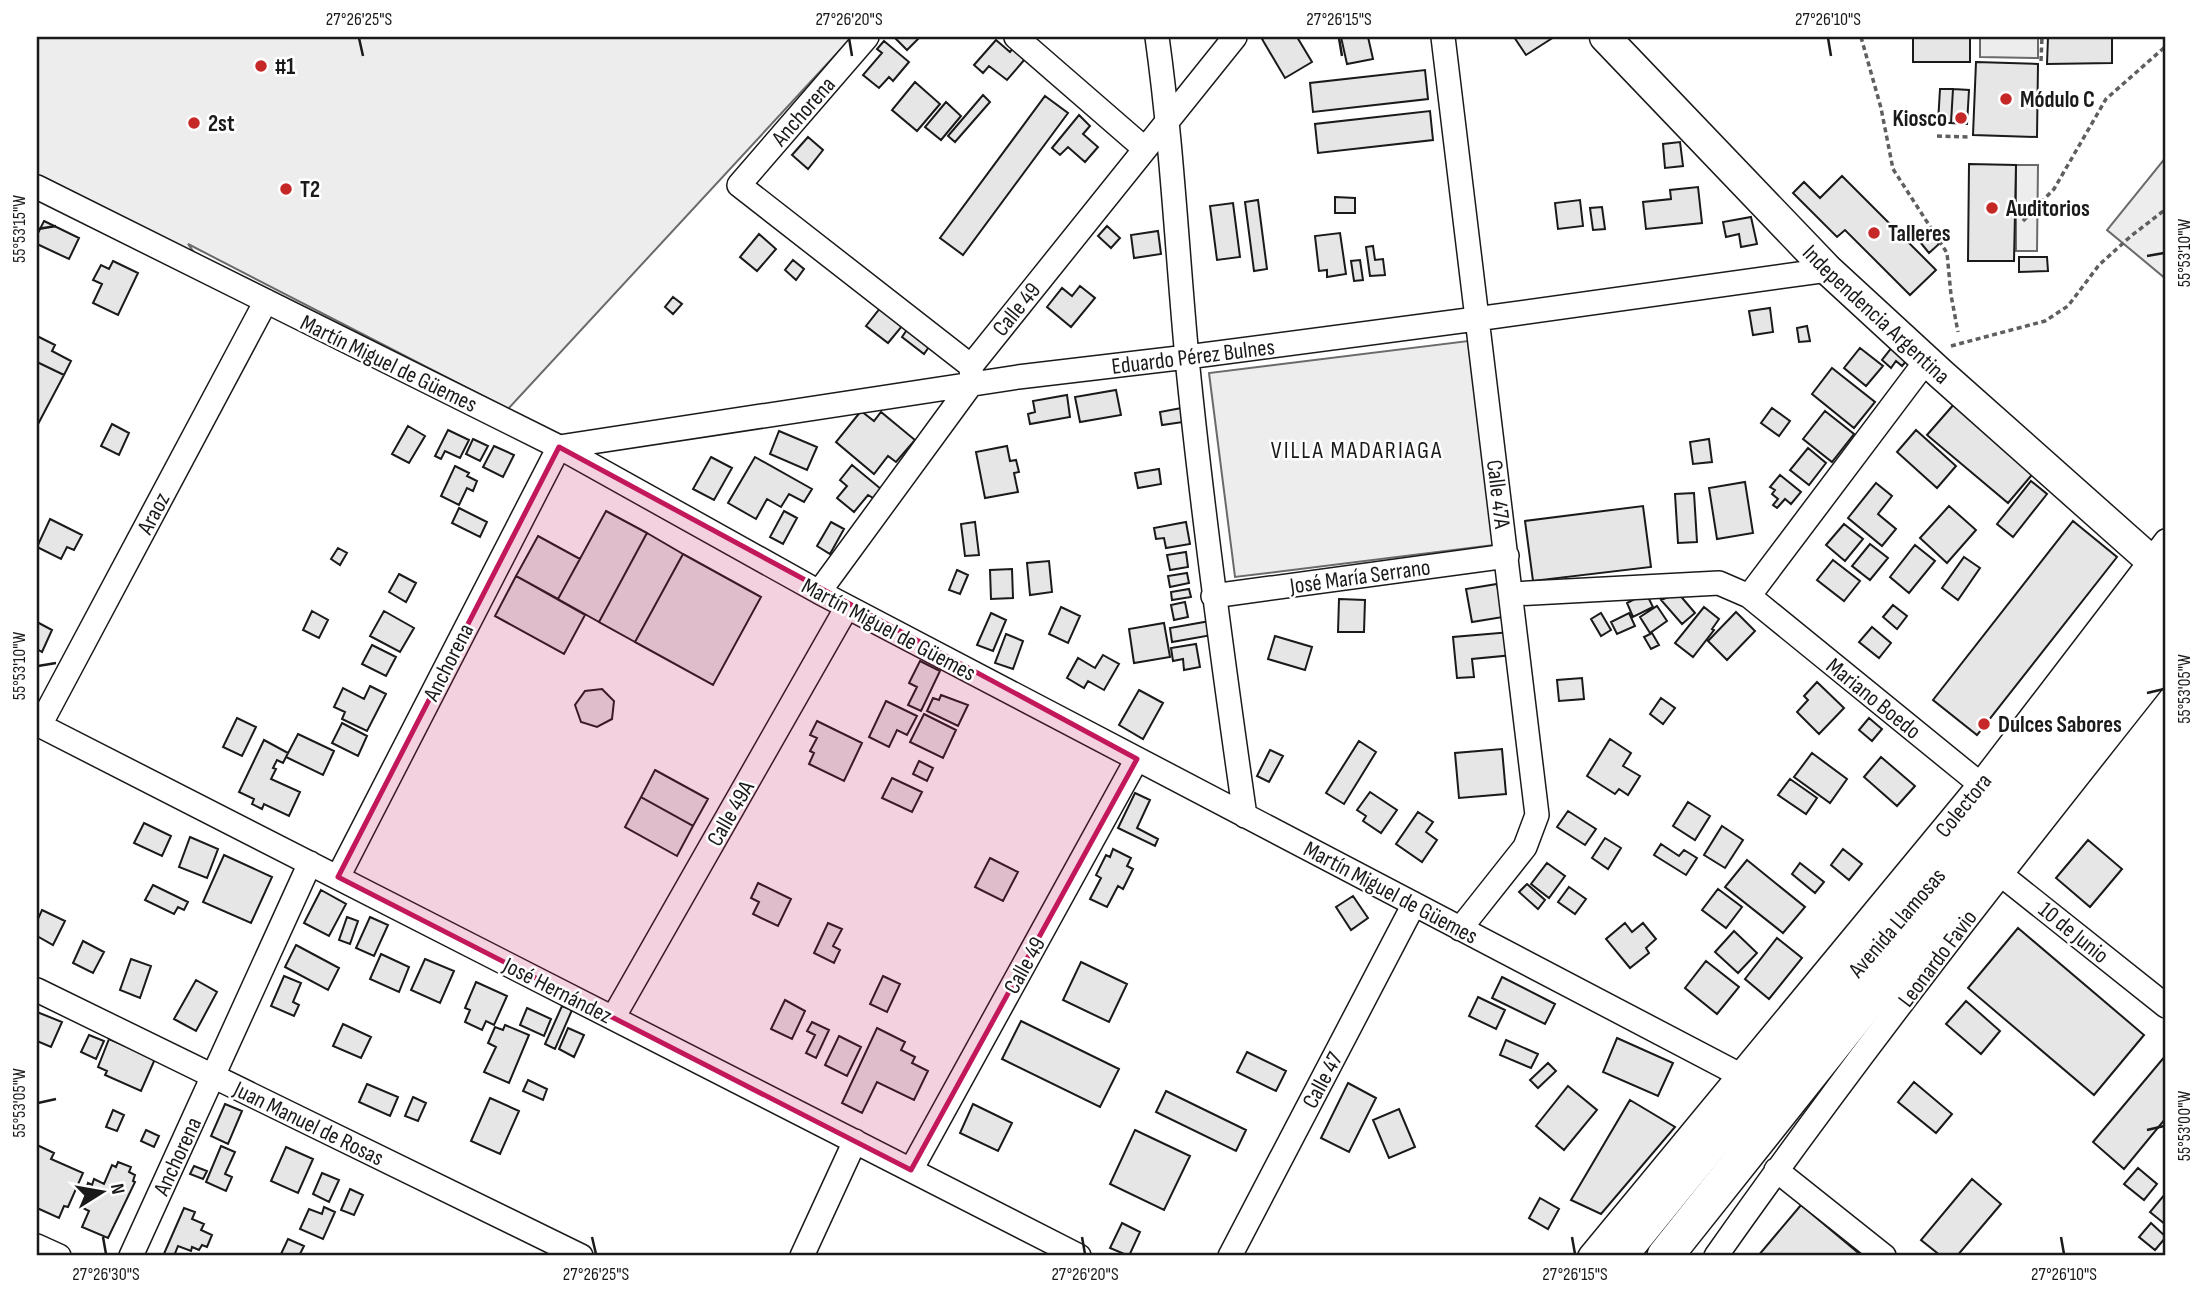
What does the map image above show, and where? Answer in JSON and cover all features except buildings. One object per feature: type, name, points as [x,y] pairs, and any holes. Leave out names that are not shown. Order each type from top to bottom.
[{"type":"highway","name":"Avenida Llamosas","points":[[1619,1256],[1757,1086],[1961,847],[1990,790],[2162,565]]},
{"type":"highway","name":"Avenida Llamosas","points":[[1665,1256],[1991,866],[2166,626]]},
{"type":"main road","name":"Independencia Argentina","points":[[1605,37],[1828,270],[1926,361],[2162,565]]},
{"type":"street","name":"Anchorena","points":[[867,37],[739,185],[972,375]]},
{"type":"street","points":[[1016,37],[1145,149]]},
{"type":"street","points":[[1157,37],[1168,120],[1187,357],[1213,596],[1245,816]]},
{"type":"street","name":"Calle 49","points":[[819,593],[972,375],[1145,149],[1235,37]]},
{"type":"street","name":"Calle 47A","points":[[1443,37],[1537,815],[1525,847],[1460,929]]},
{"type":"street","name":"Martín Miguel de Güemes","points":[[37,187],[559,447],[819,593],[1740,1075]]},
{"type":"street","name":"Eduardo Pérez Bulnes","points":[[559,447],[972,375],[1187,357],[1828,270]]},
{"type":"street","name":"Araoz","points":[[38,725],[266,302]]},
{"type":"street","points":[[1512,594],[1719,583],[1749,596],[1926,361]]},
{"type":"street","name":"Anchorena","points":[[338,877],[559,447]]},
{"type":"street","name":"José María Serrano","points":[[1213,596],[1507,556]]},
{"type":"street","name":"Mariano Boedo","points":[[1749,596],[1990,790]]},
{"type":"street","name":"Calle 49A","points":[[614,1018],[847,607]]},
{"type":"street","name":"Leonardo Favio","points":[[1716,1256],[1991,866],[2166,665]]},
{"type":"street","name":"José Hernández","points":[[38,725],[1079,1256]]},
{"type":"street","name":"Calle 49","points":[[911,1170],[1137,759]]},
{"type":"street","name":"Colectora","points":[[1590,1256],[1740,1075],[1990,790]]},
{"type":"street","name":"Anchorena","points":[[131,1256],[310,863]]},
{"type":"street","name":"10 de Junio","points":[[1991,866],[2166,1006]]},
{"type":"street","name":"Calle 47","points":[[1230,1256],[1414,904]]},
{"type":"street","name":"Juan Manuel de Rosas","points":[[37,990],[581,1256]]},
{"type":"street","points":[[802,1256],[855,1141]]},
{"type":"street","points":[[1776,1170],[1884,1256]]},
{"type":"street","points":[[37,1246],[59,1256]]},
{"type":"path","points":[[1861,37],[1881,108],[1893,169],[1947,253],[1958,332]]},
{"type":"path","points":[[2041,61],[2042,37]]},
{"type":"path","points":[[2023,221],[2054,189],[2106,99],[2166,46]]},
{"type":"path","points":[[1937,135],[1969,137]]},
{"type":"path","points":[[1951,346],[2045,321],[2068,306],[2099,265],[2166,209]]},
{"type":"highlighted area","points":[[559,447],[1137,759],[911,1170],[338,877]]},
{"type":"shaded area","points":[[37,37],[852,37],[508,409],[188,244],[201,262],[37,175]]},
{"type":"shaded area","points":[[1980,37],[2038,37],[2038,58],[1980,57]]},
{"type":"shaded area","points":[[2166,157],[2166,279],[2107,230]]},
{"type":"shaded area","points":[[2016,165],[2038,165],[2037,251],[2016,251]]},
{"type":"shaded area","points":[[1468,341],[1494,545],[1235,577],[1209,373]]},
{"type":"place","name":"#1","points":[[261,66]]},
{"type":"place","name":"Módulo C","points":[[2006,99]]},
{"type":"place","name":"Kiosco","points":[[1961,118]]},
{"type":"place","name":"2st","points":[[194,123]]},
{"type":"place","name":"T2","points":[[286,189]]},
{"type":"place","name":"Auditorios","points":[[1992,208]]},
{"type":"place","name":"Talleres","points":[[1874,233]]},
{"type":"place","name":"Dulces Sabores","points":[[1984,724]]},
{"type":"district","name":"VILLA MADARIAGA","points":[[1357,450]]}]
